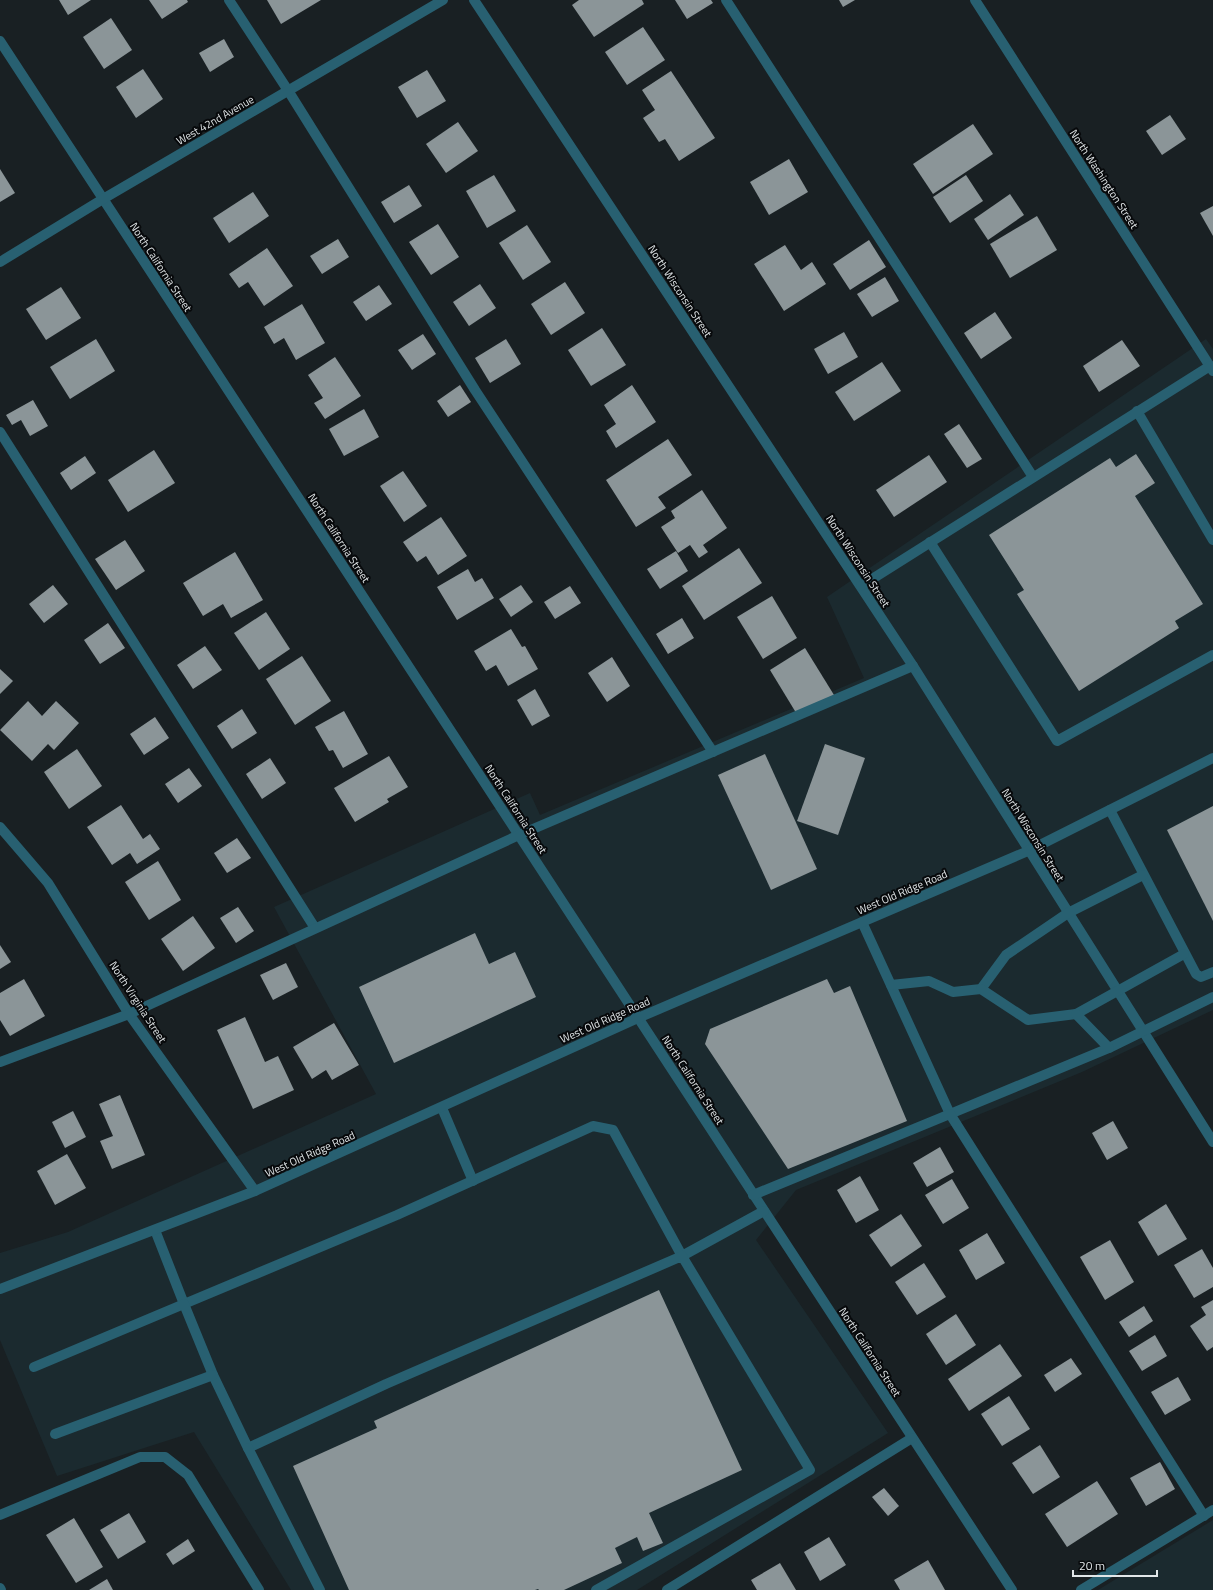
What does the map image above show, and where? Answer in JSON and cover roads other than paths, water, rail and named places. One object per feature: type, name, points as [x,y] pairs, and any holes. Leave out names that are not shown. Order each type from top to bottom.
[{"type":"street","points":[[228,0],[289,92],[475,390],[712,752]]},
{"type":"street","name":"West 42nd Avenue","points":[[0,262],[103,199],[289,92],[443,0]]},
{"type":"street","name":"North Wisconsin Street","points":[[474,0],[913,666],[1028,851],[1213,1142]]},
{"type":"street","points":[[726,0],[1033,477]]},
{"type":"street","name":"North Washington Street","points":[[975,0],[1211,368]]},
{"type":"street","name":"North California Street","points":[[0,41],[1012,1590]]},
{"type":"street","points":[[861,586],[1137,411],[1211,368]]},
{"type":"street","points":[[1137,411],[1213,540]]},
{"type":"street","points":[[0,432],[315,928]]},
{"type":"street","points":[[930,542],[1057,741],[1213,655]]},
{"type":"street","points":[[0,1062],[129,1014],[519,835],[913,666]]},
{"type":"street","name":"West Old Ridge Road","points":[[0,1289],[255,1191],[442,1108],[638,1018],[1028,851],[1213,759]]},
{"type":"street","points":[[1110,810],[1184,954],[1196,974],[1201,977],[1213,972]]},
{"type":"street","name":"North Virginia Street","points":[[0,827],[48,883],[129,1014],[255,1191]]},
{"type":"street","points":[[981,989],[1006,955],[1068,913],[1143,875]]},
{"type":"street","points":[[862,922],[950,1114],[1209,1513],[1081,1590]]},
{"type":"street","points":[[891,985],[929,981],[953,992],[981,989],[1028,1020],[1076,1014],[1184,954]]},
{"type":"street","points":[[754,1194],[1108,1048],[1213,997]]},
{"type":"street","points":[[1076,1014],[1108,1048]]},
{"type":"street","points":[[442,1108],[473,1181]]},
{"type":"street","points":[[34,1367],[332,1243],[593,1126],[613,1130],[682,1256],[810,1470],[596,1590]]},
{"type":"street","points":[[248,1448],[415,1372],[682,1256],[764,1211]]},
{"type":"street","points":[[155,1230],[213,1375],[320,1590]]},
{"type":"street","points":[[55,1434],[213,1375]]},
{"type":"street","points":[[667,1590],[912,1438]]},
{"type":"street","points":[[0,1515],[140,1457],[165,1457],[188,1475],[259,1590]]}]
